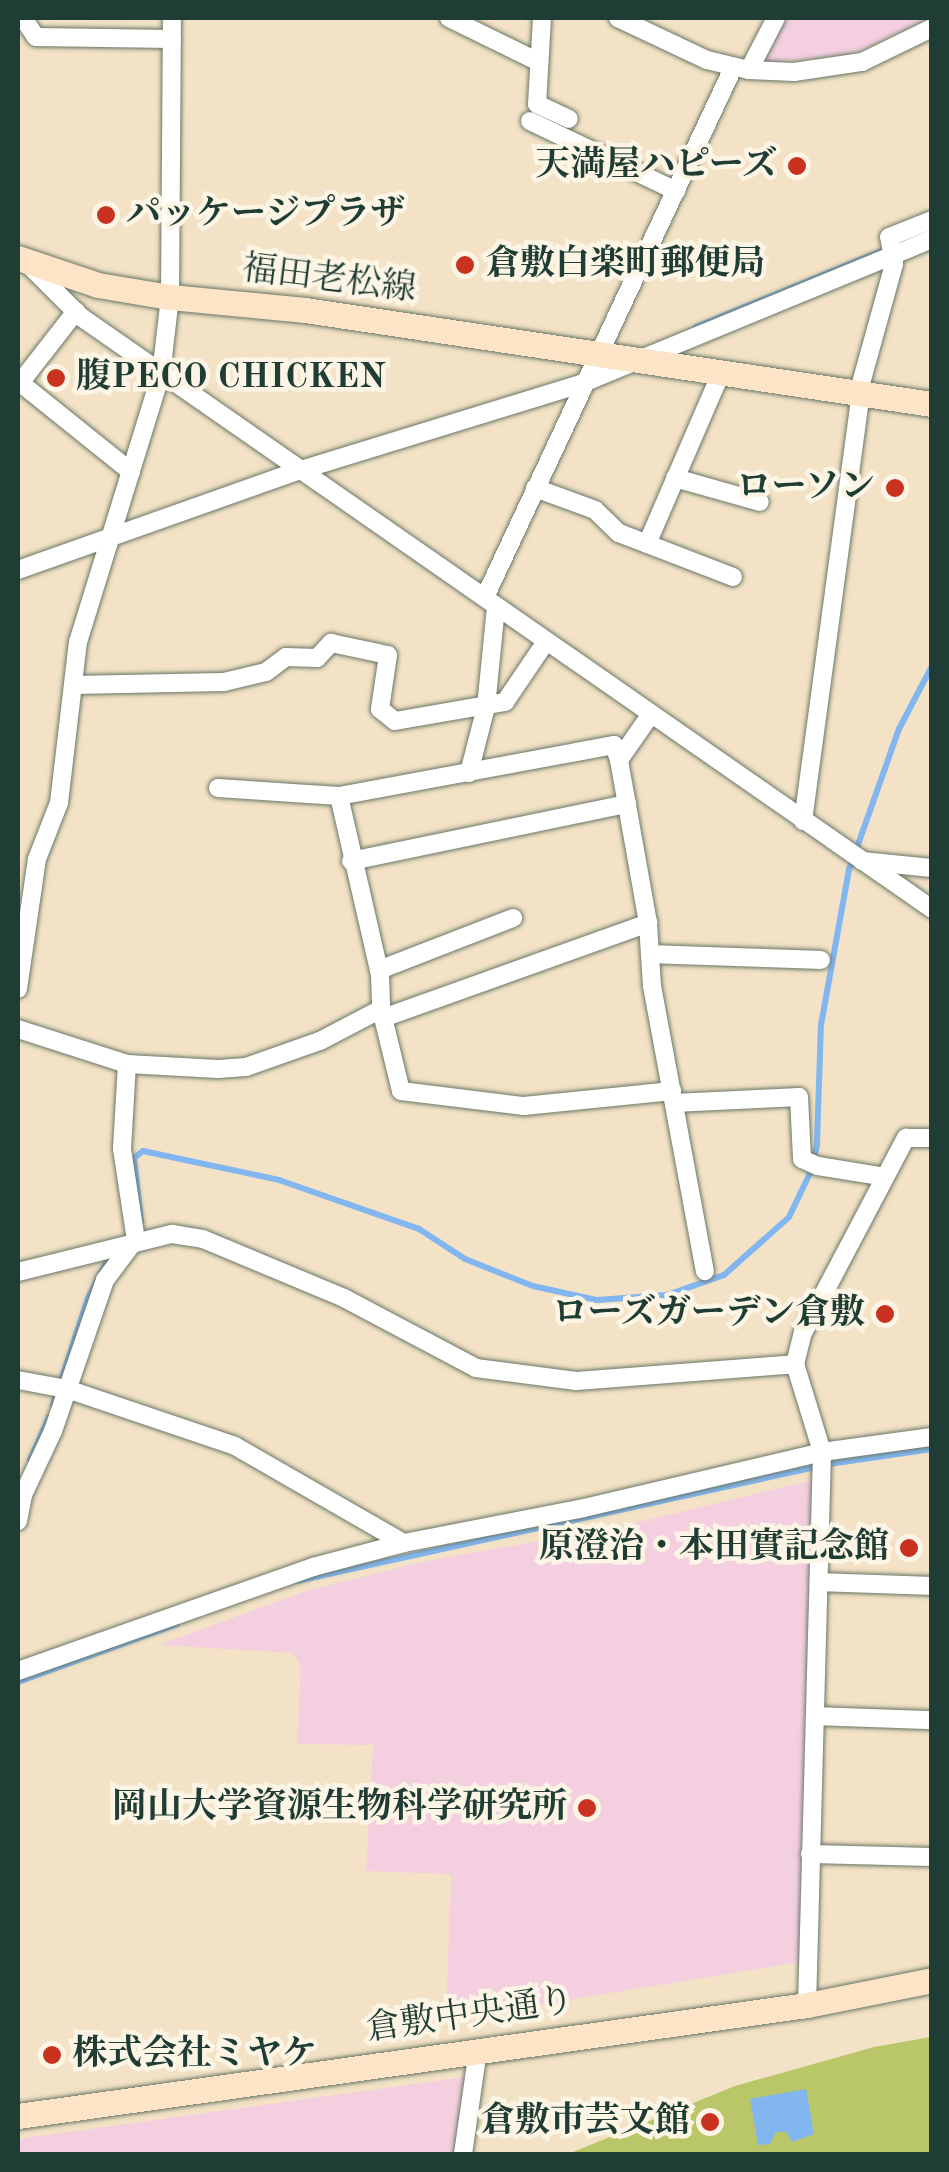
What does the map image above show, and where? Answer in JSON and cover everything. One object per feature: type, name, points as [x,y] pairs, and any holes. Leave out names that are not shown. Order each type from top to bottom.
[{"type":"street","points":[[23,18],[36,37],[172,38]]},
{"type":"street","points":[[18,990],[27,859],[58,803],[85,614],[161,374],[170,297],[172,18]]},
{"type":"street","points":[[450,18],[539,62]]},
{"type":"street","points":[[542,18],[537,104],[568,119]]},
{"type":"street","points":[[618,18],[660,41],[741,69],[794,72],[862,62],[932,28]]},
{"type":"street","points":[[469,772],[486,707],[490,602],[535,488],[676,191],[741,69],[776,18]]},
{"type":"street","points":[[530,121],[676,191]]},
{"type":"street","points":[[803,821],[860,394],[893,248],[888,238],[932,220]]},
{"type":"street","points":[[18,570],[301,470],[583,383],[893,248],[932,238]]},
{"type":"street","points":[[22,261],[76,311],[161,374],[932,909]]},
{"type":"street","name":"福田老松線","points":[[22,261],[98,285],[170,297],[306,310],[932,404]]},
{"type":"street","points":[[76,311],[19,382],[131,472]]},
{"type":"street","points":[[647,544],[721,374]]},
{"type":"street","points":[[675,478],[760,502]]},
{"type":"street","points":[[535,488],[595,510],[619,533],[733,577]]},
{"type":"street","points":[[73,685],[224,682],[266,672],[286,656],[317,658],[332,643],[388,655],[380,709],[394,721],[504,702],[546,642]]},
{"type":"street","points":[[619,760],[651,714]]},
{"type":"street","points":[[218,788],[339,796],[614,745],[648,923],[673,1097],[705,1271]]},
{"type":"street","points":[[339,796],[379,970],[382,1014],[402,1091],[524,1106],[673,1097],[799,1097],[812,1163],[885,1178]]},
{"type":"street","points":[[352,860],[627,804]]},
{"type":"street","points":[[856,857],[932,868]]},
{"type":"street","points":[[379,970],[513,918]]},
{"type":"street","points":[[18,1029],[128,1064],[246,1066],[320,1041],[382,1014],[648,923]]},
{"type":"street","points":[[650,954],[821,960]]},
{"type":"street","points":[[128,1064],[122,1149],[136,1241]]},
{"type":"street","points":[[806,2006],[822,1461],[796,1364],[803,1333],[906,1138],[932,1138]]},
{"type":"street","points":[[18,1272],[172,1234],[203,1239],[344,1298],[476,1368],[576,1381],[796,1364]]},
{"type":"street","points":[[18,1521],[23,1495],[61,1388],[105,1280],[118,1258],[136,1241]]},
{"type":"street","points":[[18,1380],[61,1388],[236,1446],[404,1542]]},
{"type":"street","points":[[18,1670],[313,1567],[404,1542],[932,1436]]},
{"type":"street","points":[[819,1582],[932,1586]]},
{"type":"street","points":[[814,1716],[932,1720]]},
{"type":"street","points":[[810,1854],[932,1857]]},
{"type":"street","name":"倉敷中央通り","points":[[18,2116],[806,2006],[932,1980]]},
{"type":"street","points":[[463,2154],[478,2050]]},
{"type":"shaded area","points":[[784,18],[928,18],[852,54],[768,63],[765,56]]},
{"type":"shaded area","name":"岡山大学資源生物科学研究所","points":[[817,1479],[799,1962],[446,2020],[451,1874],[366,1871],[373,1745],[297,1744],[301,1668],[293,1653],[159,1645],[309,1590],[421,1562],[622,1526]]},
{"type":"shaded area","points":[[465,2077],[454,2154],[18,2154],[18,2139]]},
{"type":"green space","points":[[931,2037],[931,2154],[568,2154],[735,2086],[874,2047]]},
{"type":"water","points":[[806,2089],[814,2134],[792,2142],[786,2132],[776,2132],[770,2144],[758,2145],[750,2099]]},
{"type":"waterway","points":[[696,327],[932,230]]},
{"type":"waterway","points":[[141,1222],[134,1158],[143,1151],[279,1180],[419,1229],[465,1259],[533,1286],[597,1300],[667,1295],[724,1275],[789,1217],[811,1171],[817,1144],[821,1025],[849,870],[899,729],[932,666]]},
{"type":"waterway","points":[[53,1405],[88,1298],[109,1257]]},
{"type":"waterway","points":[[30,1460],[49,1417]]},
{"type":"waterway","points":[[297,1581],[829,1464],[932,1449]]},
{"type":"waterway","points":[[18,1682],[177,1624]]},
{"type":"place","name":"天満屋ハピーズ","points":[[797,166]]},
{"type":"place","name":"パッケージプラザ","points":[[106,215]]},
{"type":"place","name":"倉敷白楽町郵便局","points":[[465,265]]},
{"type":"place","name":"腹PECO CHICKEN","points":[[56,378]]},
{"type":"place","name":"ローソン","points":[[895,488]]},
{"type":"place","name":"ローズガーデン倉敷","points":[[885,1314]]},
{"type":"place","name":"原澄治・本田實記念館","points":[[909,1548]]},
{"type":"place","name":"岡山大学資源生物科学研究所","points":[[587,1808]]},
{"type":"place","name":"株式会社ミヤケ","points":[[52,2055]]},
{"type":"place","name":"倉敷市芸文館","points":[[710,2122]]}]
